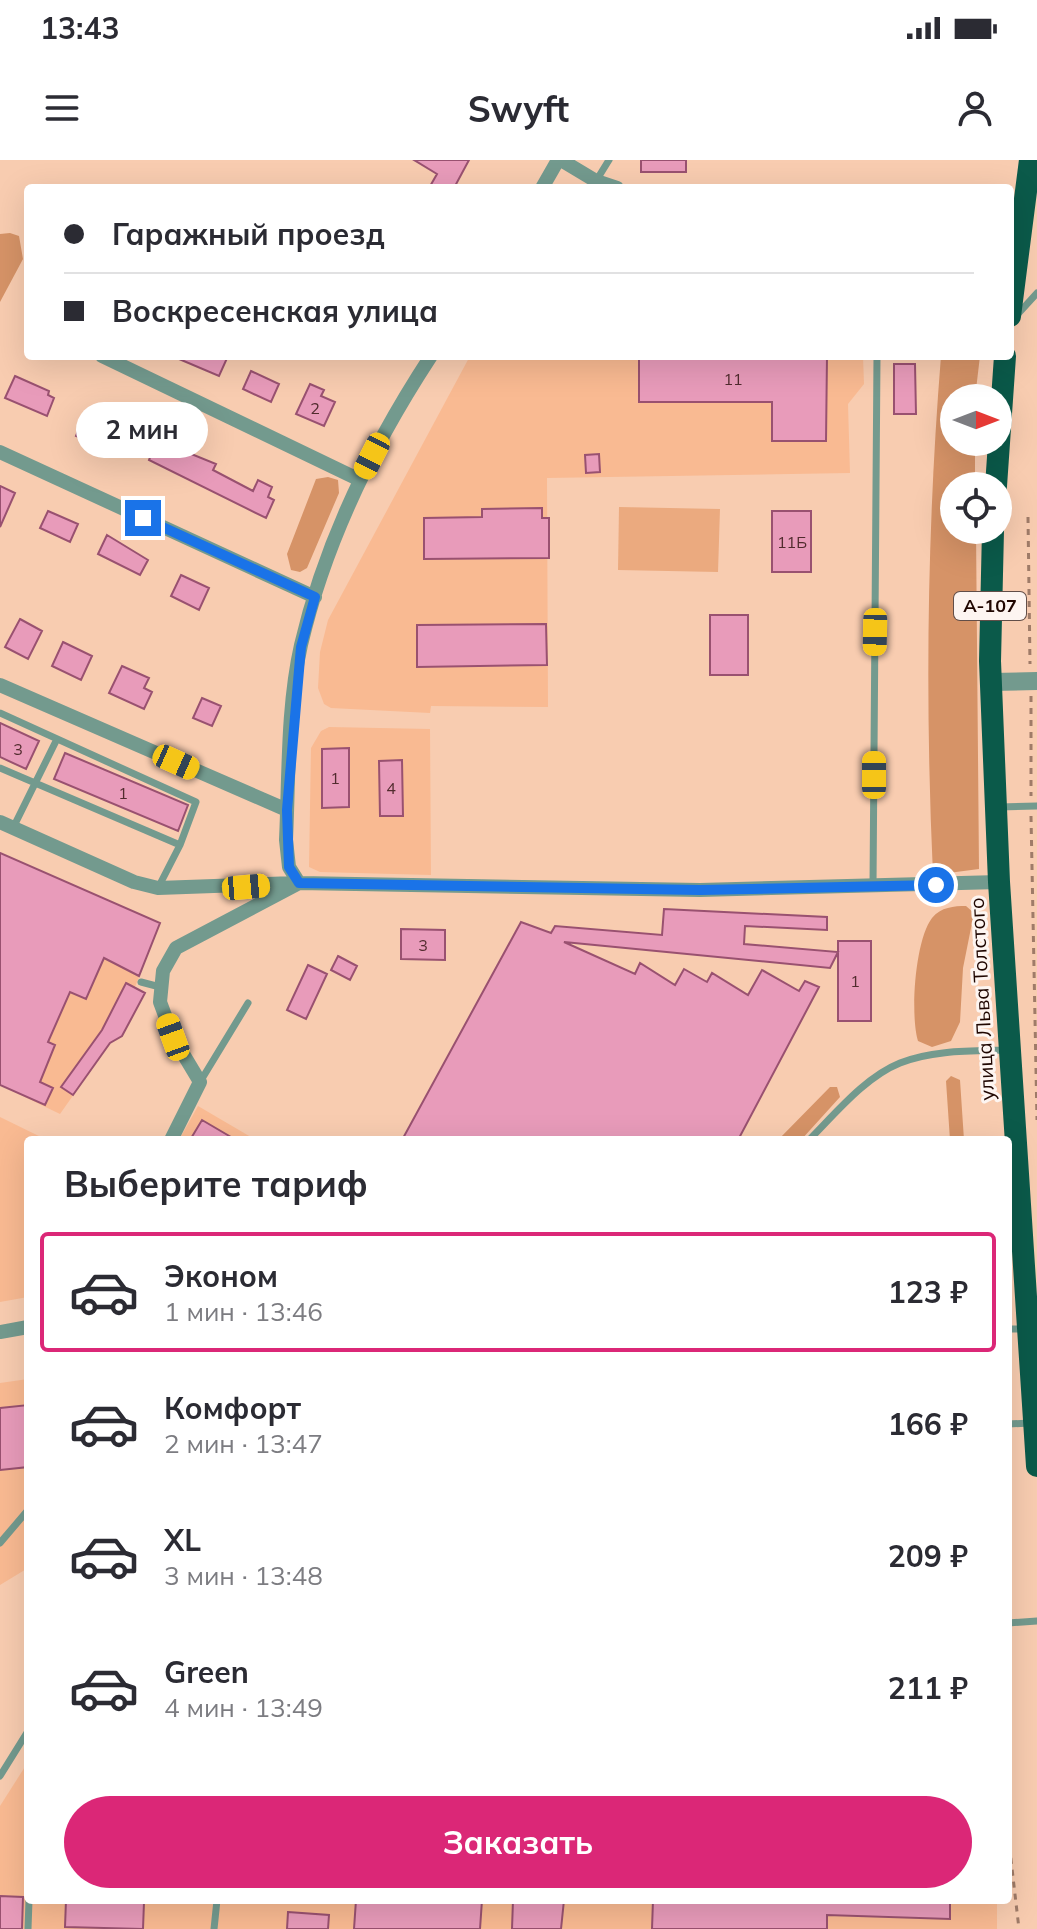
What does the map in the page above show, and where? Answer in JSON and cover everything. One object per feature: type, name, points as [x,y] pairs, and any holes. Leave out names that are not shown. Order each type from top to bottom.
[{"type":"highway","points":[[1014,254],[1017,208],[1031,160]]},
{"type":"highway","points":[[997,472],[1005,360]]},
{"type":"highway","name":"улица Льва Толстого","points":[[993,544],[991,682],[999,882],[1008,1050],[1031,1294],[1018,1329],[1034,1423],[1037,1466]]},
{"type":"street","points":[[544,184],[559,160],[605,184]]},
{"type":"street","points":[[110,360],[360,480]]},
{"type":"street","points":[[299,883],[289,867],[287,810],[301,647],[315,597],[360,480],[397,408],[428,360]]},
{"type":"street","points":[[0,452],[315,597]]},
{"type":"street","points":[[991,682],[1034,681]]},
{"type":"street","points":[[0,685],[287,810]]},
{"type":"street","points":[[6,825],[134,882],[158,888],[299,883],[700,890],[999,882]]},
{"type":"street","points":[[173,1136],[200,1082],[173,1037],[160,1002],[163,971],[176,948],[299,883]]},
{"type":"street","points":[[0,1332],[24,1328]]},
{"type":"lane","points":[[596,181],[609,160]]},
{"type":"lane","points":[[1031,160],[1037,172]]},
{"type":"lane","points":[[1014,318],[1037,293]]},
{"type":"lane","points":[[873,887],[877,360]]},
{"type":"lane","points":[[0,713],[196,802],[180,845],[158,888]]},
{"type":"lane","points":[[6,825],[34,783],[57,739]]},
{"type":"lane","points":[[0,768],[180,845]]},
{"type":"lane","points":[[996,807],[1034,806]]},
{"type":"lane","points":[[141,982],[160,987]]},
{"type":"lane","points":[[200,1082],[248,1003]]},
{"type":"lane","points":[[813,1136],[874,1079],[898,1063],[946,1053],[1008,1050]]},
{"type":"lane","points":[[1012,1424],[1034,1423]]},
{"type":"lane","points":[[0,1543],[24,1515]]},
{"type":"lane","points":[[1012,1623],[1037,1621]]},
{"type":"lane","points":[[0,1776],[24,1737]]},
{"type":"lane","points":[[28,1929],[29,1904]]},
{"type":"lane","points":[[214,1929],[217,1904]]},
{"type":"path","points":[[1028,517],[1034,681],[1037,1120]]},
{"type":"path","points":[[1012,1869],[1019,1929]]},
{"type":"shaded area","points":[[0,234],[19,236],[23,259],[0,302]]},
{"type":"shaded area","points":[[468,360],[863,360],[864,384],[848,404],[850,473],[547,478],[548,707],[431,706],[430,713],[331,708],[324,704],[318,688],[320,652],[328,620]]},
{"type":"shaded area","points":[[941,360],[980,360],[977,384],[940,384],[940,456],[975,456],[975,472],[940,472],[940,544],[976,544],[979,869],[933,875],[929,616]]},
{"type":"shaded area","points":[[328,477],[338,480],[339,493],[307,568],[300,572],[291,570],[287,554],[316,479]]},
{"type":"shaded area","points":[[619,507],[720,509],[718,572],[618,570]]},
{"type":"shaded area","points":[[329,727],[430,729],[431,875],[320,872],[309,867],[311,748],[321,731]]},
{"type":"shaded area","points":[[0,853],[160,923],[135,987],[145,993],[122,1036],[110,1043],[60,1114],[0,1085]]},
{"type":"shaded area","points":[[966,906],[974,913],[963,968],[960,1022],[951,1041],[932,1047],[918,1041],[914,1014],[922,943],[926,929],[939,911]]},
{"type":"shaded area","points":[[951,1076],[960,1080],[964,1136],[950,1136],[946,1081]]},
{"type":"shaded area","points":[[830,1087],[837,1087],[840,1097],[805,1136],[782,1136]]},
{"type":"shaded area","points":[[198,1106],[249,1136],[181,1136]]},
{"type":"shaded area","points":[[0,1117],[39,1136],[24,1136],[24,1298],[0,1302]]},
{"type":"shaded area","points":[[24,1380],[24,1570],[0,1585],[0,1383]]},
{"type":"shaded area","points":[[24,1768],[24,1904],[997,1904],[997,1929],[0,1929],[0,1806]]},
{"type":"building","points":[[414,160],[469,160],[456,184],[431,184],[437,174]]},
{"type":"building","points":[[641,160],[686,160],[686,172],[641,172]]},
{"type":"building","points":[[181,360],[226,360],[219,376]]},
{"type":"building","points":[[639,360],[827,360],[826,441],[772,441],[772,402],[639,402]]},
{"type":"building","points":[[894,364],[915,364],[916,414],[894,414]]},
{"type":"building","points":[[251,371],[279,384],[271,402],[243,389]]},
{"type":"building","points":[[15,376],[49,391],[48,395],[54,398],[47,416],[5,398]]},
{"type":"building","points":[[310,384],[324,390],[321,396],[335,402],[324,426],[296,414]]},
{"type":"building","points":[[84,416],[111,428],[103,447],[76,436]]},
{"type":"building","points":[[157,440],[216,464],[213,470],[253,491],[258,480],[272,487],[268,497],[274,500],[266,518],[149,460]]},
{"type":"building","points":[[599,454],[600,472],[586,473],[585,455]]},
{"type":"building","points":[[0,486],[15,493],[0,527]]},
{"type":"building","points":[[542,508],[542,518],[549,518],[549,558],[424,559],[424,518],[482,517],[482,509]]},
{"type":"building","points":[[48,511],[78,524],[70,542],[40,528]]},
{"type":"building","points":[[772,511],[811,511],[811,572],[772,572]]},
{"type":"building","points":[[107,535],[148,560],[140,575],[98,554]]},
{"type":"building","points":[[181,575],[209,588],[199,610],[171,596]]},
{"type":"building","points":[[710,615],[748,615],[748,675],[710,675]]},
{"type":"building","points":[[20,619],[42,631],[28,659],[5,647]]},
{"type":"building","points":[[546,624],[547,665],[417,667],[417,625]]},
{"type":"building","points":[[63,642],[92,656],[81,680],[52,666]]},
{"type":"building","points":[[122,666],[149,678],[144,688],[152,692],[144,709],[109,693]]},
{"type":"building","points":[[202,698],[221,706],[212,726],[193,718]]},
{"type":"building","points":[[0,723],[39,741],[26,769],[0,757]]},
{"type":"building","points":[[349,748],[349,807],[322,808],[322,749]]},
{"type":"building","points":[[65,753],[188,805],[178,831],[54,779]]},
{"type":"building","points":[[402,760],[403,816],[380,816],[379,761]]},
{"type":"building","points":[[0,853],[160,923],[139,976],[104,958],[86,999],[70,992],[48,1042],[55,1045],[40,1082],[53,1088],[45,1105],[0,1085]]},
{"type":"building","points":[[664,909],[827,917],[827,930],[745,926],[744,944],[838,952],[830,968],[564,942],[635,974],[640,963],[675,985],[684,969],[707,982],[712,973],[748,995],[762,970],[799,991],[805,981],[819,987],[740,1136],[404,1136],[521,922],[551,933],[555,926],[662,935]]},
{"type":"building","points":[[401,929],[445,930],[445,960],[401,959]]},
{"type":"building","points":[[838,941],[871,941],[871,1021],[838,1021]]},
{"type":"building","points":[[338,956],[357,966],[350,980],[331,970]]},
{"type":"building","points":[[308,965],[327,974],[306,1019],[287,1010]]},
{"type":"building","points":[[126,983],[145,993],[122,1036],[110,1043],[73,1095],[61,1087],[102,1030]]},
{"type":"building","points":[[202,1120],[229,1136],[192,1136]]},
{"type":"building","points":[[24,1405],[24,1467],[0,1470],[0,1408]]},
{"type":"building","points":[[0,1896],[23,1897],[22,1929],[0,1929]]},
{"type":"building","points":[[66,1904],[144,1904],[143,1929],[65,1927]]},
{"type":"building","points":[[356,1904],[482,1904],[480,1929],[354,1929]]},
{"type":"building","points":[[513,1904],[564,1904],[561,1929],[512,1929]]},
{"type":"building","points":[[653,1904],[950,1904],[950,1919],[827,1915],[827,1929],[652,1929]]},
{"type":"building","points":[[288,1912],[329,1915],[328,1929],[287,1929]]},
{"type":"route","points":[[143,518],[315,597],[301,647],[287,810],[289,867],[299,883],[700,890],[936,885]]}]
